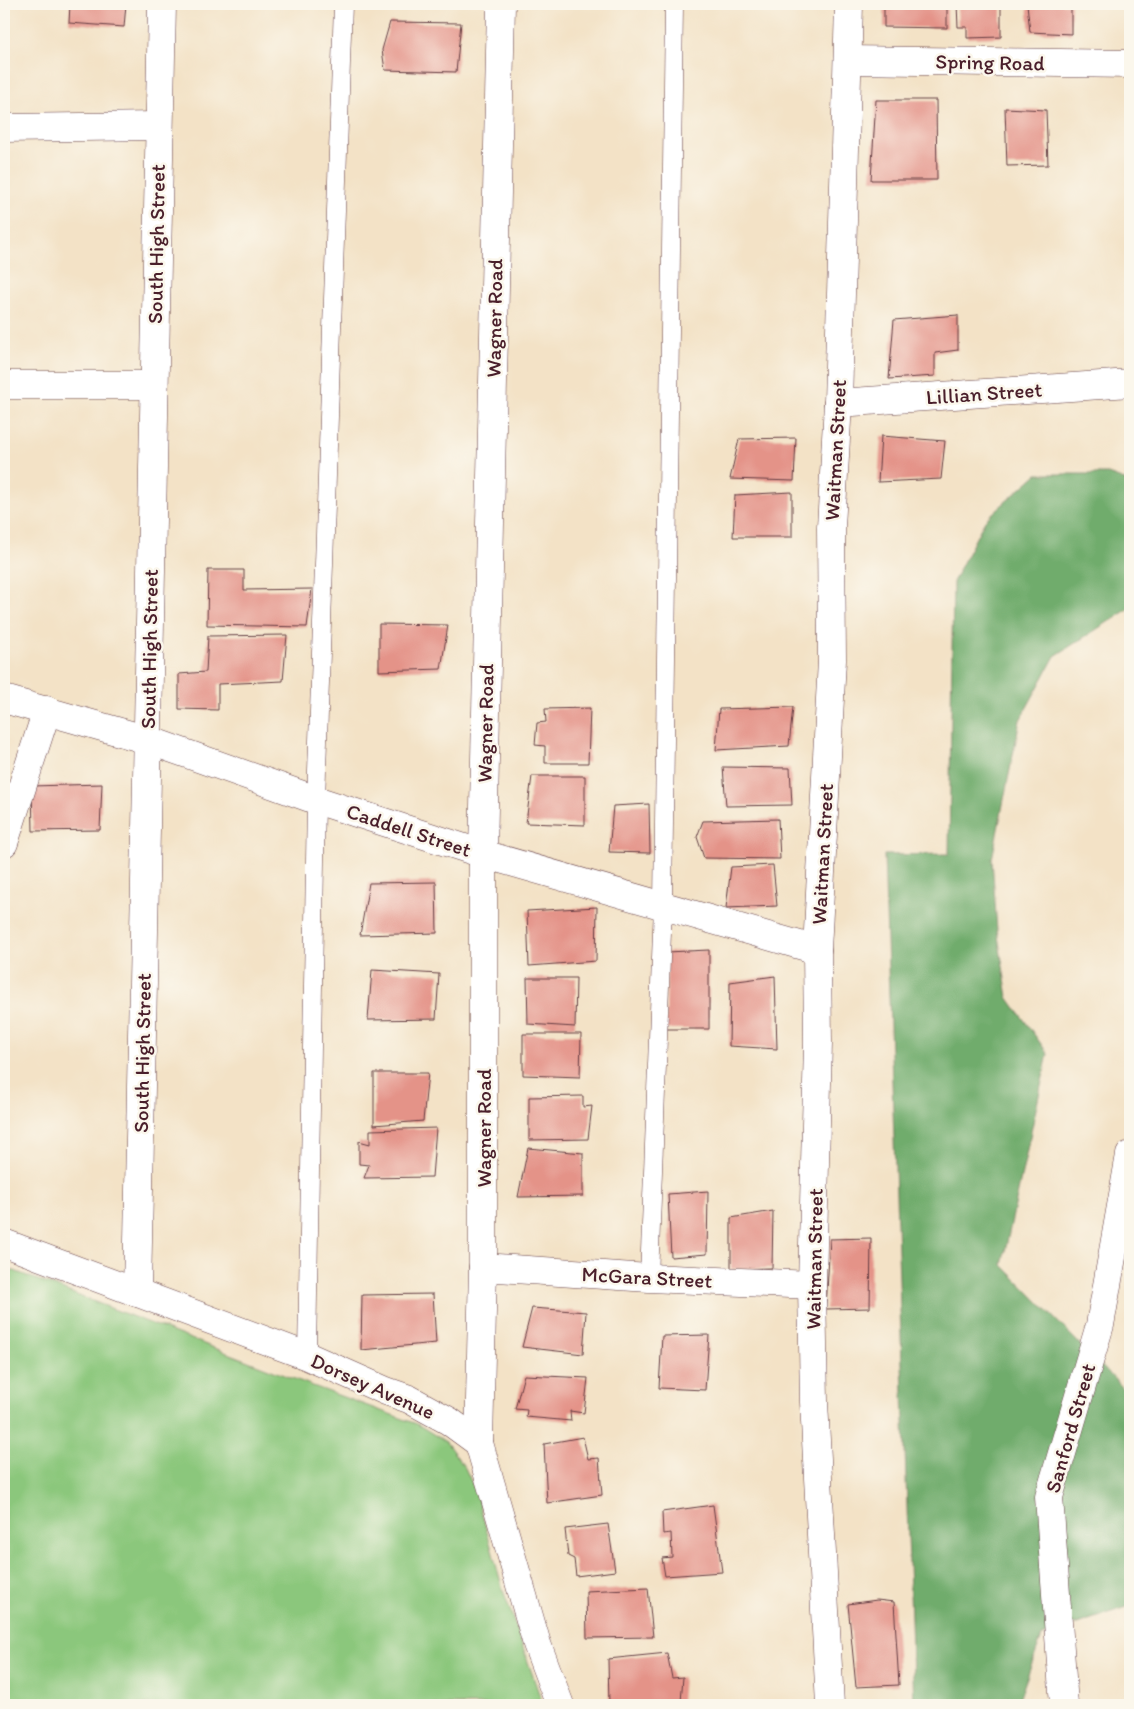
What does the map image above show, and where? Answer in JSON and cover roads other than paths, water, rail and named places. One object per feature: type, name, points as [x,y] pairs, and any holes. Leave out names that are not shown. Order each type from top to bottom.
[{"type":"street","name":"South High Street","points":[[137,1293],[153,385],[162,4]]},
{"type":"street","name":"Wagner Road","points":[[479,1443],[483,1267],[483,854],[501,4]]},
{"type":"street","name":"Waitman Street","points":[[830,1705],[814,1402],[812,1286],[818,1043],[817,950],[832,660],[831,527],[838,403],[849,60],[849,4]]},
{"type":"street","name":"Spring Road","points":[[849,60],[1130,64]]},
{"type":"street","points":[[4,128],[159,126]]},
{"type":"street","name":"Lillian Street","points":[[838,403],[1130,383]]},
{"type":"street","points":[[4,384],[153,385]]},
{"type":"street","name":"Caddell Street","points":[[4,699],[148,740],[316,800],[483,854],[817,950]]},
{"type":"street","points":[[4,843],[47,710]]},
{"type":"street","name":"Sanford Street","points":[[1064,1705],[1049,1497],[1100,1325],[1130,1155]]},
{"type":"street","name":"Dorsey Avenue","points":[[4,1243],[307,1356],[386,1391],[409,1399],[449,1421],[479,1443]]},
{"type":"street","name":"McGara Street","points":[[483,1267],[812,1286]]},
{"type":"street","points":[[479,1443],[537,1644],[560,1705]]},
{"type":"lane","points":[[307,1356],[316,800],[343,4]]},
{"type":"lane","points":[[649,1278],[663,906],[674,4]]}]
